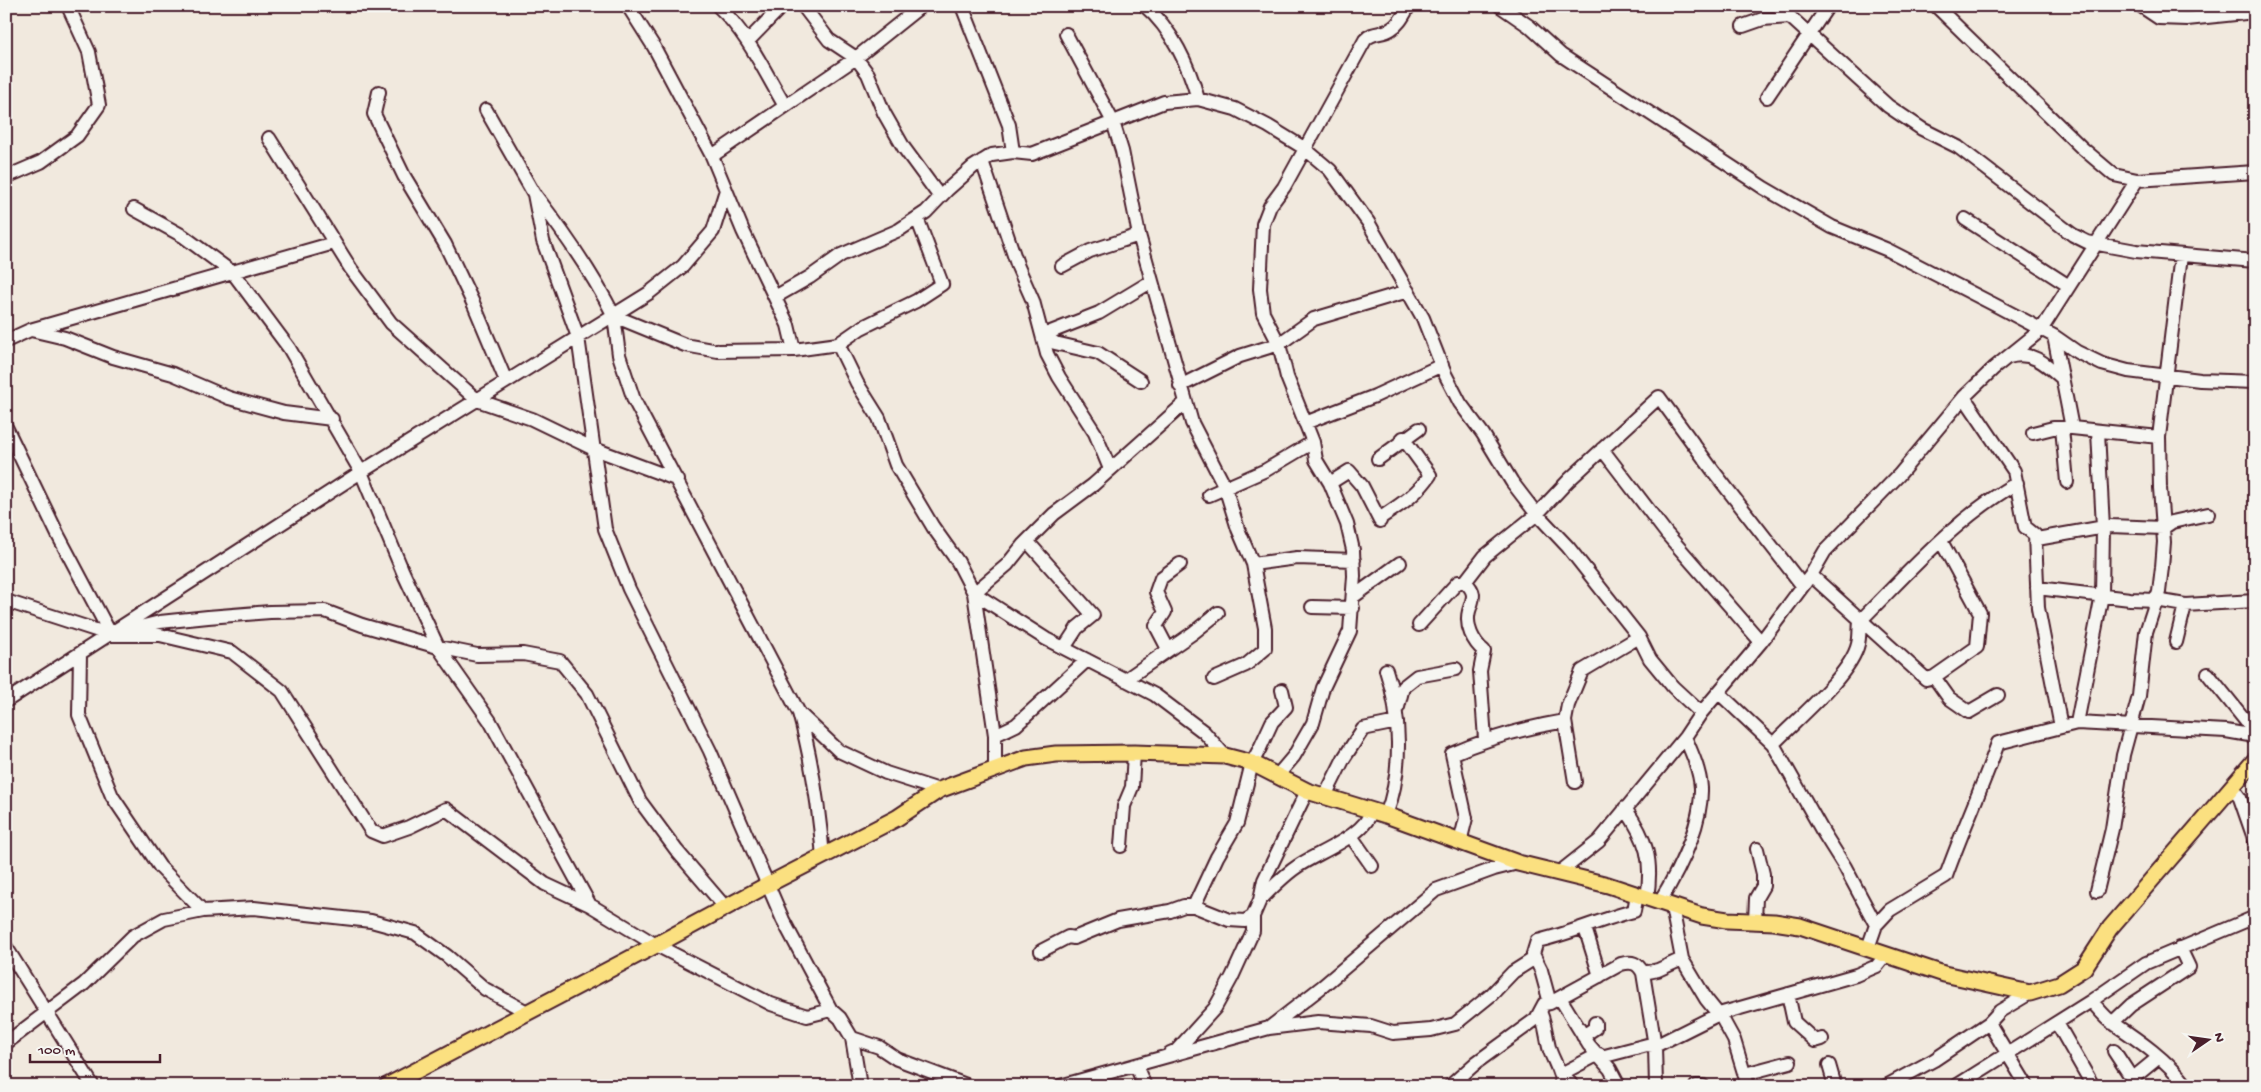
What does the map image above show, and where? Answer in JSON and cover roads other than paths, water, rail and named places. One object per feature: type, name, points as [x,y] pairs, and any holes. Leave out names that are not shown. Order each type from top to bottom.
[{"type":"main road","points":[[387,1086],[897,818],[940,790],[1026,758],[1056,754],[1134,752],[1226,756],[1252,763],[1308,791],[1386,815],[1518,863],[1560,872],[1727,920],[1800,926],[1944,974],[2030,993],[2060,984],[2084,968],[2110,928],[2255,760]]},
{"type":"street","points":[[6,177],[41,162],[77,136],[99,105],[89,52],[68,6]]},
{"type":"street","points":[[628,6],[654,47],[712,156],[743,231],[788,325],[794,350]]},
{"type":"street","points":[[718,6],[735,22],[748,41],[785,106]]},
{"type":"street","points":[[748,41],[782,6]]},
{"type":"street","points":[[803,6],[829,40],[856,58],[868,74],[884,112],[904,148],[940,197]]},
{"type":"street","points":[[712,156],[856,58],[920,6]]},
{"type":"street","points":[[962,6],[1009,125],[1013,152]]},
{"type":"street","points":[[1145,6],[1156,15],[1178,49],[1193,80],[1198,99]]},
{"type":"street","points":[[1277,776],[1294,756],[1313,723],[1324,688],[1350,631],[1353,602],[1354,550],[1347,524],[1330,483],[1316,460],[1313,442],[1287,376],[1278,344],[1263,313],[1260,280],[1263,224],[1270,206],[1284,186],[1368,35],[1391,30],[1401,21],[1409,6]]},
{"type":"street","points":[[1500,6],[1529,26],[1561,55],[1764,188],[1832,228],[1888,250],[2054,336],[2077,352],[2102,364],[2128,371],[2200,380],[2255,382]]},
{"type":"street","points":[[1778,6],[1869,90],[1902,116],[1922,130],[1958,147],[2073,235],[2087,242],[2136,251],[2255,261]]},
{"type":"street","points":[[1767,97],[1828,6]]},
{"type":"street","points":[[1936,6],[2105,169],[2123,178],[2137,180],[2255,172]]},
{"type":"street","points":[[2141,6],[2160,18],[2187,19],[2255,12]]},
{"type":"street","points":[[1743,26],[1763,19],[1790,17]]},
{"type":"street","points":[[1066,34],[1113,122],[1122,151],[1140,234],[1180,386],[1192,423],[1225,487],[1238,529],[1253,564],[1265,628],[1265,649],[1246,665],[1214,679]]},
{"type":"street","points":[[379,92],[374,114],[404,176],[445,244],[474,305],[506,381]]},
{"type":"street","points":[[775,297],[810,277],[841,255],[899,230],[926,212],[973,166],[992,155],[1013,152],[1032,154],[1164,102],[1198,99],[1235,109],[1304,148],[1330,170],[1368,222],[1423,318],[1460,403],[1483,434],[1512,482],[1537,514],[1568,547],[1639,638],[1650,659],[1673,687],[1701,714]]},
{"type":"street","points":[[486,110],[534,194],[568,237],[599,286],[614,316],[619,354],[634,400],[678,480],[799,713],[812,764],[820,812],[823,857]]},
{"type":"street","points":[[269,138],[351,270],[391,323],[476,400],[532,419],[592,448],[678,480]]},
{"type":"street","points":[[982,162],[1018,267],[1033,301],[1047,354],[1059,377],[1095,433],[1110,469]]},
{"type":"street","points":[[1560,872],[1598,841],[1761,642],[1825,552],[1899,475],[1964,397],[2040,330],[2098,244],[2137,180]]},
{"type":"street","points":[[6,701],[361,472],[649,293],[683,266],[713,231],[726,190]]},
{"type":"street","points":[[534,194],[543,241],[578,337],[592,448],[605,529],[629,588],[710,751],[767,885],[831,1010],[840,1018],[852,1038],[860,1086]]},
{"type":"street","points":[[134,209],[183,236],[233,273],[289,348],[332,419],[361,472],[438,648],[490,720],[590,905]]},
{"type":"street","points":[[614,316],[685,345],[718,351],[794,350],[838,344],[861,328],[916,301],[942,284],[917,218]]},
{"type":"street","points":[[1965,219],[2069,286]]},
{"type":"street","points":[[1062,266],[1090,251],[1140,234]]},
{"type":"street","points":[[6,341],[30,330],[334,243]]},
{"type":"street","points":[[2097,891],[2112,829],[2123,755],[2139,696],[2146,632],[2156,600],[2162,568],[2163,528],[2160,437],[2181,255]]},
{"type":"street","points":[[1043,334],[1098,313],[1152,281]]},
{"type":"street","points":[[1180,386],[1240,356],[1278,344],[1314,318],[1408,291]]},
{"type":"street","points":[[30,330],[65,338],[113,357],[173,374],[229,398],[284,413],[332,419]]},
{"type":"street","points":[[1043,334],[1055,343],[1098,354],[1141,381]]},
{"type":"street","points":[[2054,336],[2062,378],[2067,428],[2067,482]]},
{"type":"street","points":[[838,344],[857,383],[879,418],[896,465],[933,526],[958,562],[974,593],[994,735],[995,768]]},
{"type":"street","points":[[2007,358],[2019,354],[2031,356],[2046,364],[2062,378]]},
{"type":"street","points":[[1305,423],[1375,396],[1442,365]]},
{"type":"street","points":[[1465,582],[1485,556],[1537,514],[1602,449],[1659,396],[1714,472],[1802,585]]},
{"type":"street","points":[[1964,397],[2009,461],[2017,483],[2025,527],[2037,539],[2104,527],[2163,528],[2172,522],[2208,514]]},
{"type":"street","points":[[974,593],[1007,564],[1027,540],[1054,514],[1110,469],[1186,402]]},
{"type":"street","points":[[6,427],[58,535],[111,635]]},
{"type":"street","points":[[2033,433],[2053,428],[2067,428],[2160,437]]},
{"type":"street","points":[[1378,459],[1418,429]]},
{"type":"street","points":[[2077,723],[2102,595],[2104,527],[2098,432]]},
{"type":"street","points":[[1330,483],[1349,471],[1362,486],[1379,520],[1409,499],[1424,485],[1430,475],[1404,438]]},
{"type":"street","points":[[1209,495],[1266,470],[1313,442]]},
{"type":"street","points":[[1602,449],[1667,534],[1761,642]]},
{"type":"street","points":[[1773,744],[1837,680],[1850,663],[1858,644],[1860,621],[1941,540],[1992,497],[2017,483]]},
{"type":"street","points":[[2035,535],[2038,608],[2061,727]]},
{"type":"street","points":[[1027,540],[1093,615],[1076,628],[1064,648]]},
{"type":"street","points":[[1810,574],[1926,679],[1934,677],[1977,647],[1980,613],[1941,540]]},
{"type":"street","points":[[1253,564],[1297,558],[1354,560]]},
{"type":"street","points":[[1312,607],[1353,602],[1400,563]]},
{"type":"street","points":[[1168,650],[1156,626],[1165,612],[1156,592],[1161,578],[1180,564]]},
{"type":"street","points":[[1420,625],[1458,582],[1465,582],[1471,587],[1474,600],[1469,612],[1470,629],[1476,644],[1484,651],[1480,671],[1485,739]]},
{"type":"street","points":[[2037,588],[2156,600],[2185,605],[2255,601]]},
{"type":"street","points":[[974,593],[1046,639],[1155,695],[1204,732],[1226,756]]},
{"type":"street","points":[[6,600],[111,635],[160,635],[232,652],[282,691],[371,831],[383,836],[409,827],[446,809],[545,884],[590,905],[656,945],[771,1004],[807,1016],[831,1010]]},
{"type":"street","points":[[2176,642],[2185,605]]},
{"type":"street","points":[[111,635],[160,622],[270,612],[325,610],[362,625],[438,648],[477,655],[523,654],[560,661],[587,694],[640,801],[676,851],[725,907]]},
{"type":"street","points":[[1125,680],[1218,613]]},
{"type":"street","points":[[1575,782],[1567,743],[1565,721],[1568,705],[1582,671],[1639,638]]},
{"type":"street","points":[[80,654],[79,715],[112,796],[160,867],[202,911]]},
{"type":"street","points":[[994,735],[1016,725],[1087,660]]},
{"type":"street","points":[[1396,718],[1403,686],[1417,676],[1456,669]]},
{"type":"street","points":[[1386,670],[1392,688],[1396,718],[1396,767],[1392,802],[1386,815]]},
{"type":"street","points":[[1868,948],[1876,924],[1890,910],[1946,876],[1998,744],[2077,723],[2226,731],[2252,737],[2249,725],[2208,674]]},
{"type":"street","points":[[1934,677],[1949,698],[1969,712],[1998,695]]},
{"type":"street","points":[[1194,906],[1217,857],[1237,823],[1252,763],[1272,722],[1286,707],[1282,690]]},
{"type":"street","points":[[1719,693],[1773,744],[1823,832],[1845,866],[1876,924]]},
{"type":"street","points":[[2058,710],[2079,706]]},
{"type":"street","points":[[799,713],[839,751],[886,773],[940,790]]},
{"type":"street","points":[[1325,796],[1344,758],[1363,729],[1396,718]]},
{"type":"street","points":[[1460,842],[1466,818],[1452,754],[1485,739],[1522,729],[1565,721]]},
{"type":"street","points":[[1619,1086],[1601,1058],[1555,1000],[1533,954],[1537,941],[1559,937],[1585,928],[1604,918],[1634,911],[1654,900],[1684,856],[1700,803],[1701,787],[1697,770],[1684,737]]},
{"type":"street","points":[[1120,846],[1124,806],[1132,787],[1134,752]]},
{"type":"street","points":[[2231,786],[2240,798],[2255,842]]},
{"type":"street","points":[[1158,1060],[1177,1050],[1215,1008],[1253,932],[1252,916],[1260,900],[1264,880],[1308,791]]},
{"type":"street","points":[[1625,808],[1638,826],[1647,850],[1654,900],[1682,959],[1734,1040],[1747,1080],[1790,1062]]},
{"type":"street","points":[[1260,900],[1297,866],[1351,836],[1365,822],[1371,810]]},
{"type":"street","points":[[1351,836],[1372,866]]},
{"type":"street","points":[[1755,921],[1756,898],[1763,886],[1763,874],[1757,849]]},
{"type":"street","points":[[1269,1028],[1323,986],[1436,890],[1494,869],[1518,863]]},
{"type":"street","points":[[1041,951],[1068,937],[1074,938],[1118,920],[1194,906],[1230,920],[1245,920],[1252,916]]},
{"type":"street","points":[[6,1043],[84,984],[133,936],[164,919],[202,911],[254,908],[302,913],[371,921],[415,934],[447,956],[485,989],[526,1012]]},
{"type":"street","points":[[1956,1086],[2092,1001],[2146,963],[2255,917]]},
{"type":"street","points":[[1585,928],[1600,976]]},
{"type":"street","points":[[6,947],[93,1086]]},
{"type":"street","points":[[2112,1023],[2132,1005],[2189,967],[2180,948]]},
{"type":"street","points":[[1540,1012],[1550,1051],[1566,1082],[1601,1058],[1647,1045],[1655,1046],[1719,1014],[1856,975],[1877,966],[1886,955]]},
{"type":"street","points":[[1060,1086],[1269,1028],[1318,1022],[1371,1026],[1393,1033],[1432,1030],[1455,1024],[1491,995],[1513,972],[1535,958]]},
{"type":"street","points":[[1643,973],[1658,970],[1682,959]]},
{"type":"street","points":[[1450,1086],[1477,1062],[1536,1019],[1544,1004],[1629,962],[1639,966],[1643,973],[1655,1046],[1656,1086]]},
{"type":"street","points":[[1886,1086],[1934,1060],[1989,1023],[2000,1011],[2030,993]]},
{"type":"street","points":[[1788,994],[1794,1022],[1814,1042],[1822,1039]]},
{"type":"street","points":[[2092,1001],[2112,1023],[2126,1030],[2174,1068],[2187,1086]]},
{"type":"street","points":[[1583,1036],[1595,1028],[1595,1023]]},
{"type":"street","points":[[1989,1023],[2027,1086]]},
{"type":"street","points":[[2057,1023],[2093,1086]]},
{"type":"street","points":[[852,1038],[880,1047],[897,1059],[969,1086]]},
{"type":"street","points":[[2114,1051],[2135,1082],[2159,1057]]},
{"type":"street","points":[[1829,1065],[1835,1086]]},
{"type":"street","points":[[1136,1066],[1145,1086]]},
{"type":"street","points":[[1696,1086],[1703,1086]]}]
